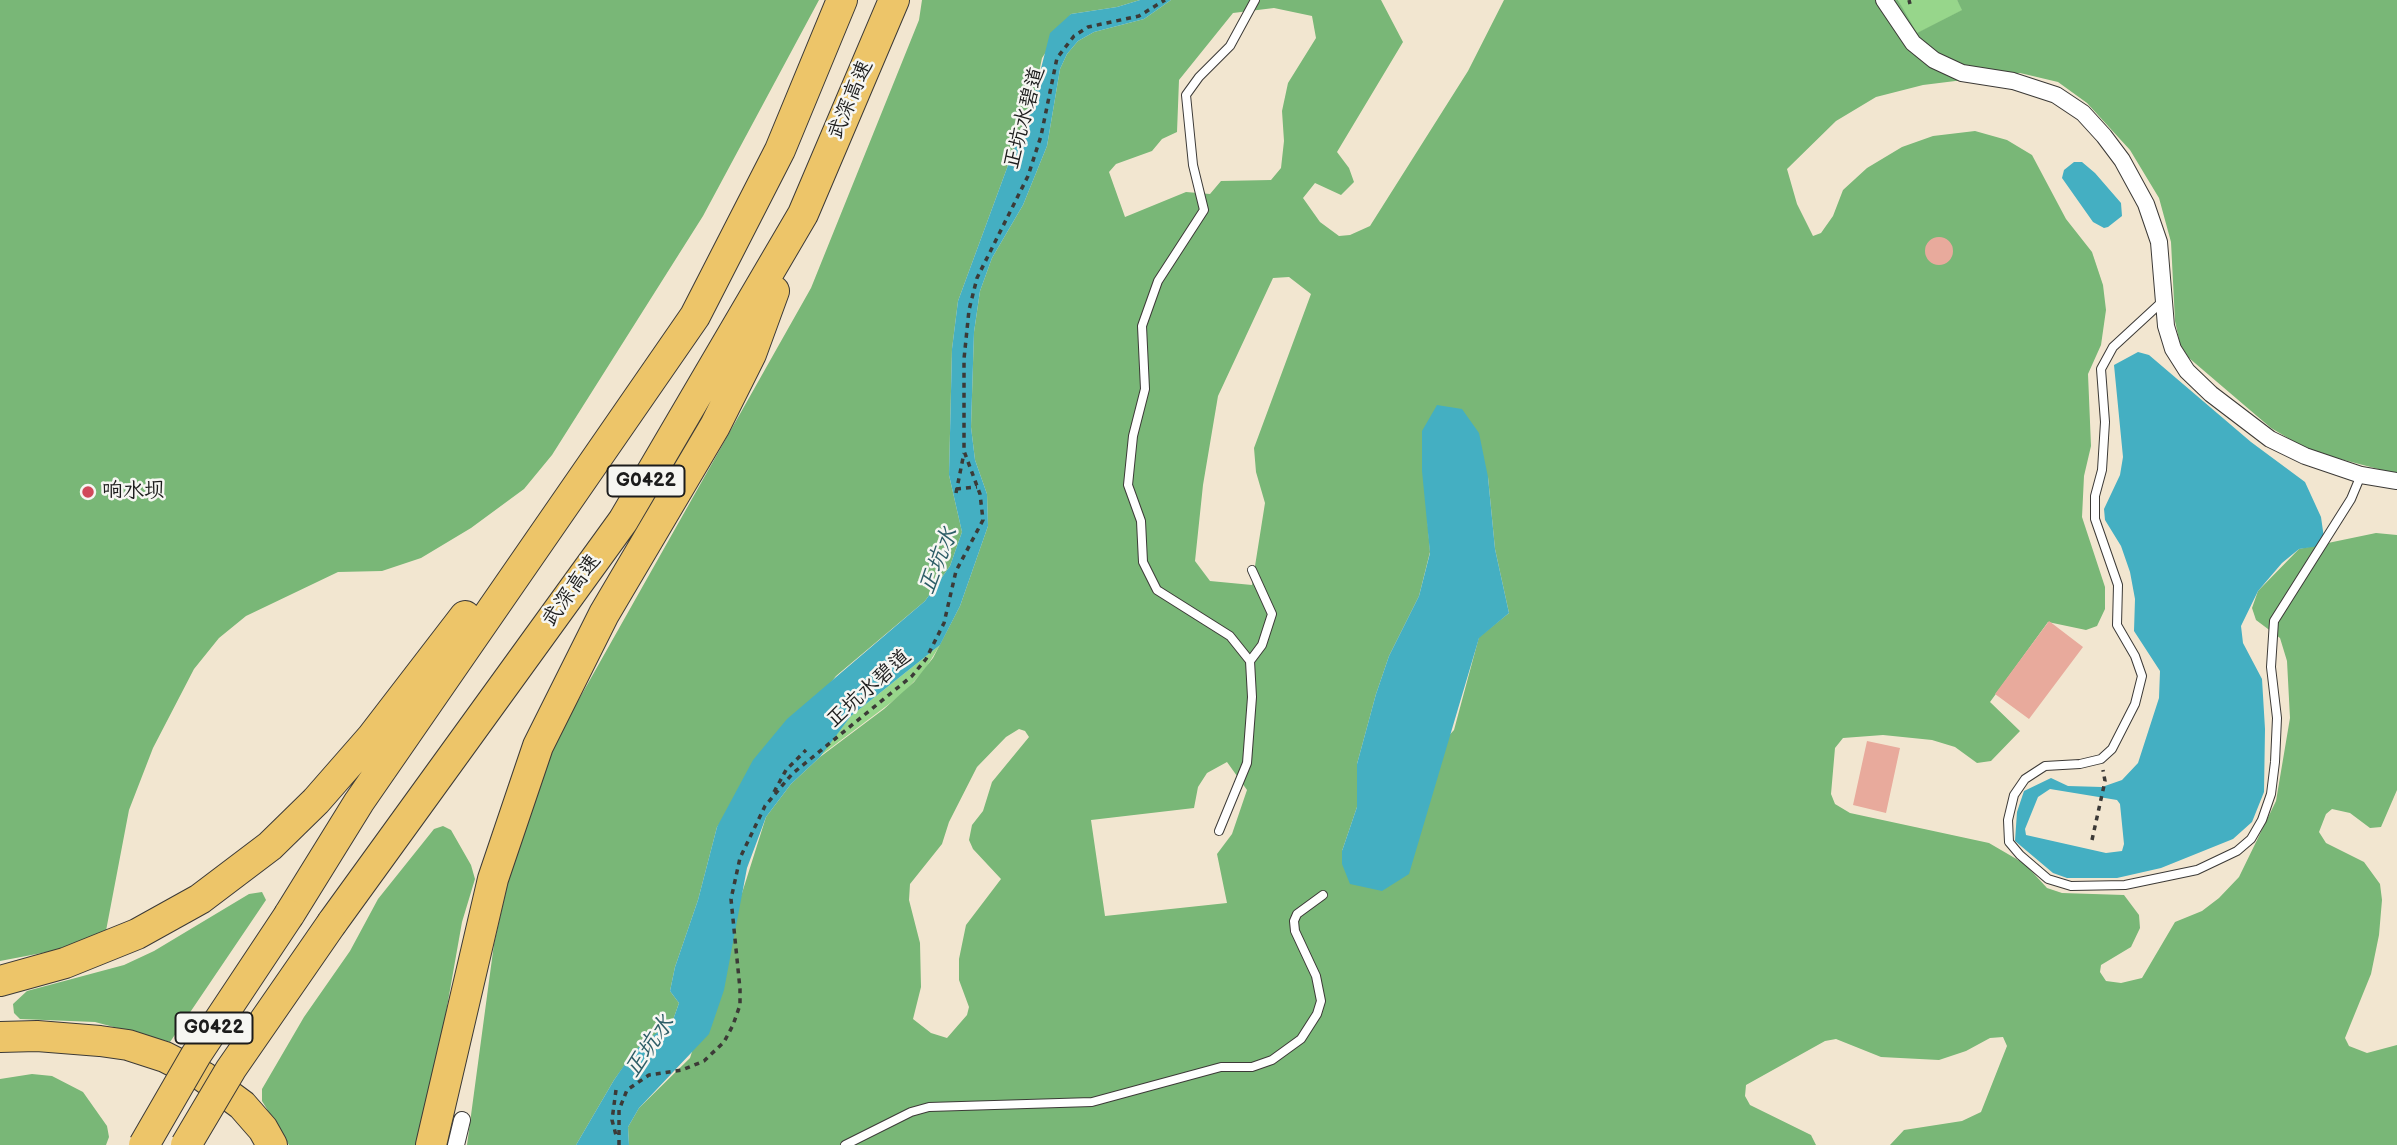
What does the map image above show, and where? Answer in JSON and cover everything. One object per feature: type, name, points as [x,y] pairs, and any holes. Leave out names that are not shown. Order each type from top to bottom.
[{"type":"highway","name":"G0422","points":[[144,1145],[196,1055],[289,915],[367,790],[695,316],[780,150],[842,0]]},
{"type":"highway","name":"武深高速","points":[[186,1145],[231,1069],[332,923],[623,521],[803,214],[894,0]]},
{"type":"highway","points":[[431,1145],[493,879],[538,746],[604,614],[751,354],[803,214]]},
{"type":"highway","points":[[0,982],[65,963],[137,934],[200,899],[270,846],[316,801],[372,737],[695,316]]},
{"type":"highway","points":[[0,1037],[37,1035],[100,1041],[128,1045],[165,1057],[204,1077],[242,1105],[263,1129],[272,1145]]},
{"type":"street","points":[[1884,0],[1913,43],[1934,60],[1962,73],[2034,87],[2056,95],[2083,113],[2122,160],[2146,204],[2159,242],[2166,326],[2173,349],[2187,371],[2211,394],[2270,439],[2305,456],[2361,475],[2397,481]]},
{"type":"street","points":[[456,1145],[461,1120]]},
{"type":"lane","points":[[1219,831],[1247,763],[1252,697],[1250,661],[1230,636],[1157,590],[1143,562],[1141,521],[1128,485],[1133,436],[1145,389],[1142,326],[1158,281],[1204,211],[1193,165],[1186,95],[1199,77],[1230,46],[1255,0]]},
{"type":"lane","points":[[2164,300],[2113,347],[2101,369],[2105,422],[2102,470],[2095,496],[2095,519],[2118,585],[2118,625],[2123,639],[2135,656],[2142,676],[2136,704],[2112,749],[2101,759],[2080,765],[2045,766],[2025,779],[2014,795],[2008,820],[2009,842],[2048,879],[2071,886],[2092,887],[2145,882],[2197,870],[2221,861],[2250,839],[2262,820],[2271,794],[2275,762],[2277,718],[2271,667],[2274,621],[2351,499],[2361,475]]},
{"type":"lane","points":[[1250,661],[1262,645],[1272,614],[1252,570]]},
{"type":"lane","points":[[845,1145],[889,1122],[929,1107],[1091,1102],[1221,1067],[1252,1067],[1272,1060],[1301,1039],[1321,1001],[1316,976],[1295,930],[1294,921],[1297,914],[1323,895]]},
{"type":"path","name":"正坑水碧道","points":[[619,1145],[619,1110],[627,1090],[649,1074],[682,1070],[704,1061],[724,1042],[733,1025],[740,1005],[731,923],[735,875],[746,842],[773,795],[792,774],[903,685],[926,659],[944,623],[960,561],[981,528],[983,510],[964,451],[964,359],[972,294],[992,246],[1028,176],[1041,136],[1058,58],[1074,36],[1088,27],[1139,16],[1165,0]]},
{"type":"path","points":[[964,451],[956,491],[977,487]]},
{"type":"path","points":[[773,795],[786,770],[806,750]]},
{"type":"path","points":[[2092,840],[2105,781]]},
{"type":"path","points":[[616,1090],[612,1120],[619,1145]]},
{"type":"green space","points":[[0,0],[819,0],[703,216],[552,455],[524,489],[471,528],[421,558],[382,571],[338,572],[246,616],[219,638],[194,669],[153,748],[129,810],[105,936],[94,943],[0,961]]},
{"type":"green space","points":[[922,0],[1140,0],[1117,7],[1071,14],[1042,58],[1035,92],[958,301],[952,349],[949,475],[962,532],[950,566],[925,601],[836,676],[717,827],[698,900],[675,967],[670,991],[679,1003],[673,1020],[634,1052],[614,1080],[576,1145],[467,1145],[494,944],[520,830],[543,763],[811,288],[919,20]]},
{"type":"green space","points":[[1171,0],[1381,0],[1403,42],[1337,152],[1349,168],[1354,182],[1341,195],[1315,183],[1303,198],[1320,222],[1339,236],[1350,235],[1370,226],[1468,71],[1504,0],[1898,0],[1917,33],[1962,10],[1957,0],[2397,0],[2397,474],[2310,451],[2271,428],[2189,358],[2180,344],[2175,321],[2171,242],[2159,198],[2130,150],[2087,103],[2058,82],[2020,73],[1923,85],[1876,97],[1836,121],[1787,169],[1797,204],[1813,236],[1821,233],[1833,216],[1843,190],[1867,168],[1902,147],[1933,136],[1975,131],[2007,140],[2032,155],[2066,219],[2092,252],[2103,285],[2106,310],[2101,345],[2088,374],[2091,446],[2084,476],[2082,517],[2105,587],[2105,609],[2097,626],[2086,630],[2048,622],[1990,702],[2020,731],[1991,761],[1977,763],[1955,747],[1932,740],[1883,735],[1843,738],[1835,748],[1831,794],[1835,804],[1850,813],[1989,843],[2025,864],[2047,888],[2062,893],[2124,895],[2139,915],[2140,928],[2131,947],[2101,965],[2100,972],[2106,981],[2121,983],[2142,978],[2175,922],[2202,911],[2239,877],[2276,801],[2290,718],[2287,661],[2280,638],[2256,620],[2252,608],[2258,591],[2299,549],[2376,533],[2397,535],[2397,790],[2381,827],[2370,828],[2350,813],[2332,809],[2326,814],[2319,832],[2326,843],[2364,862],[2380,884],[2382,900],[2379,935],[2371,974],[2345,1038],[2349,1046],[2367,1053],[2397,1045],[2397,1145],[1890,1145],[1904,1130],[1962,1121],[1981,1112],[2007,1046],[2003,1037],[1990,1038],[1966,1051],[1939,1060],[1881,1057],[1836,1039],[1825,1041],[1746,1085],[1745,1096],[1750,1105],[1811,1135],[1816,1145],[629,1145],[628,1127],[639,1108],[690,1058],[766,817],[791,784],[820,757],[884,709],[914,682],[933,658],[960,606],[988,526],[987,494],[975,460],[971,427],[974,332],[980,291],[992,258],[1023,205],[1047,146],[1060,69],[1067,54],[1078,41],[1094,32],[1144,19]],"holes":[[[1274,8],[1312,16],[1316,38],[1288,83],[1282,111],[1284,141],[1281,168],[1271,180],[1221,181],[1210,194],[1186,192],[1125,217],[1109,172],[1116,164],[1152,151],[1162,139],[1177,132],[1179,80],[1233,13]],[[1289,277],[1311,294],[1254,448],[1256,472],[1265,503],[1252,585],[1210,581],[1195,561],[1203,485],[1218,396],[1273,278]],[[1488,477],[1495,549],[1509,613],[1479,637],[1454,730],[1342,851],[1357,807],[1357,764],[1376,694],[1389,656],[1419,596],[1430,552],[1427,515]],[[1019,729],[1025,731],[1029,737],[992,782],[983,811],[972,825],[969,840],[973,849],[1001,879],[966,925],[959,959],[959,980],[969,1007],[967,1015],[947,1038],[931,1033],[913,1019],[921,987],[920,943],[909,900],[910,884],[942,844],[949,822],[977,767],[1006,737]],[[1227,762],[1247,790],[1232,834],[1217,854],[1227,903],[1105,916],[1091,820],[1194,808],[1198,787],[1207,773]]]},
{"type":"green space","points":[[1898,0],[1957,0],[1963,10],[1916,34]]},
{"type":"green space","points":[[940,645],[924,671],[901,695],[820,756],[851,716]]},
{"type":"green space","points":[[443,826],[451,830],[471,865],[475,879],[462,922],[436,1069],[416,1145],[289,1145],[262,1101],[262,1089],[304,1017],[350,951],[378,899],[434,829]]},
{"type":"green space","points":[[262,892],[266,900],[170,1042],[95,1022],[20,1019],[14,1013],[13,1004],[27,991],[124,965],[154,951],[249,894]]},
{"type":"green space","points":[[32,1074],[52,1076],[83,1092],[107,1126],[109,1137],[106,1145],[0,1145],[0,1079]]},
{"type":"water","name":"正坑水","points":[[1140,0],[1171,0],[1144,19],[1094,32],[1078,41],[1067,54],[1060,69],[1047,146],[1023,205],[992,258],[980,291],[974,332],[971,427],[975,460],[987,494],[988,526],[960,606],[940,645],[851,716],[820,757],[791,784],[766,817],[747,868],[724,990],[709,1034],[639,1108],[628,1127],[629,1145],[576,1145],[634,1051],[673,1020],[679,1003],[670,991],[675,967],[698,900],[717,827],[753,760],[787,719],[925,601],[950,566],[962,532],[949,475],[952,349],[958,301],[1035,92],[1050,33],[1071,14],[1117,7]]},
{"type":"water","points":[[2074,162],[2082,162],[2095,173],[2121,203],[2122,216],[2108,227],[2104,228],[2093,222],[2062,178],[2064,170]]},
{"type":"water","points":[[2138,352],[2149,355],[2251,442],[2305,482],[2321,517],[2324,538],[2319,546],[2299,549],[2282,563],[2258,591],[2241,626],[2243,643],[2262,679],[2265,729],[2264,792],[2252,822],[2233,839],[2161,868],[2117,878],[2067,878],[2053,873],[2015,841],[2017,812],[2024,791],[2051,778],[2068,786],[2102,787],[2122,780],[2138,763],[2159,698],[2160,671],[2134,631],[2135,599],[2130,572],[2121,546],[2105,520],[2104,509],[2120,475],[2123,457],[2114,365]],"holes":[[[2050,789],[2117,800],[2120,804],[2124,844],[2122,851],[2106,853],[2026,835],[2025,829],[2038,797]]]},
{"type":"water","points":[[1437,405],[1462,409],[1479,433],[1488,477],[1495,549],[1509,613],[1479,638],[1409,874],[1382,891],[1350,884],[1342,864],[1342,851],[1357,807],[1357,764],[1376,694],[1389,656],[1419,596],[1430,553],[1422,471],[1422,431]]},
{"type":"building","points":[[1939,237],[1949,241],[1953,251],[1949,261],[1939,265],[1929,261],[1925,251],[1929,241]]},
{"type":"building","points":[[2049,621],[2083,647],[2029,719],[1995,694]]},
{"type":"building","points":[[1867,741],[1900,748],[1886,813],[1853,805]]},
{"type":"place","name":"响水坝","points":[[88,492]]}]
